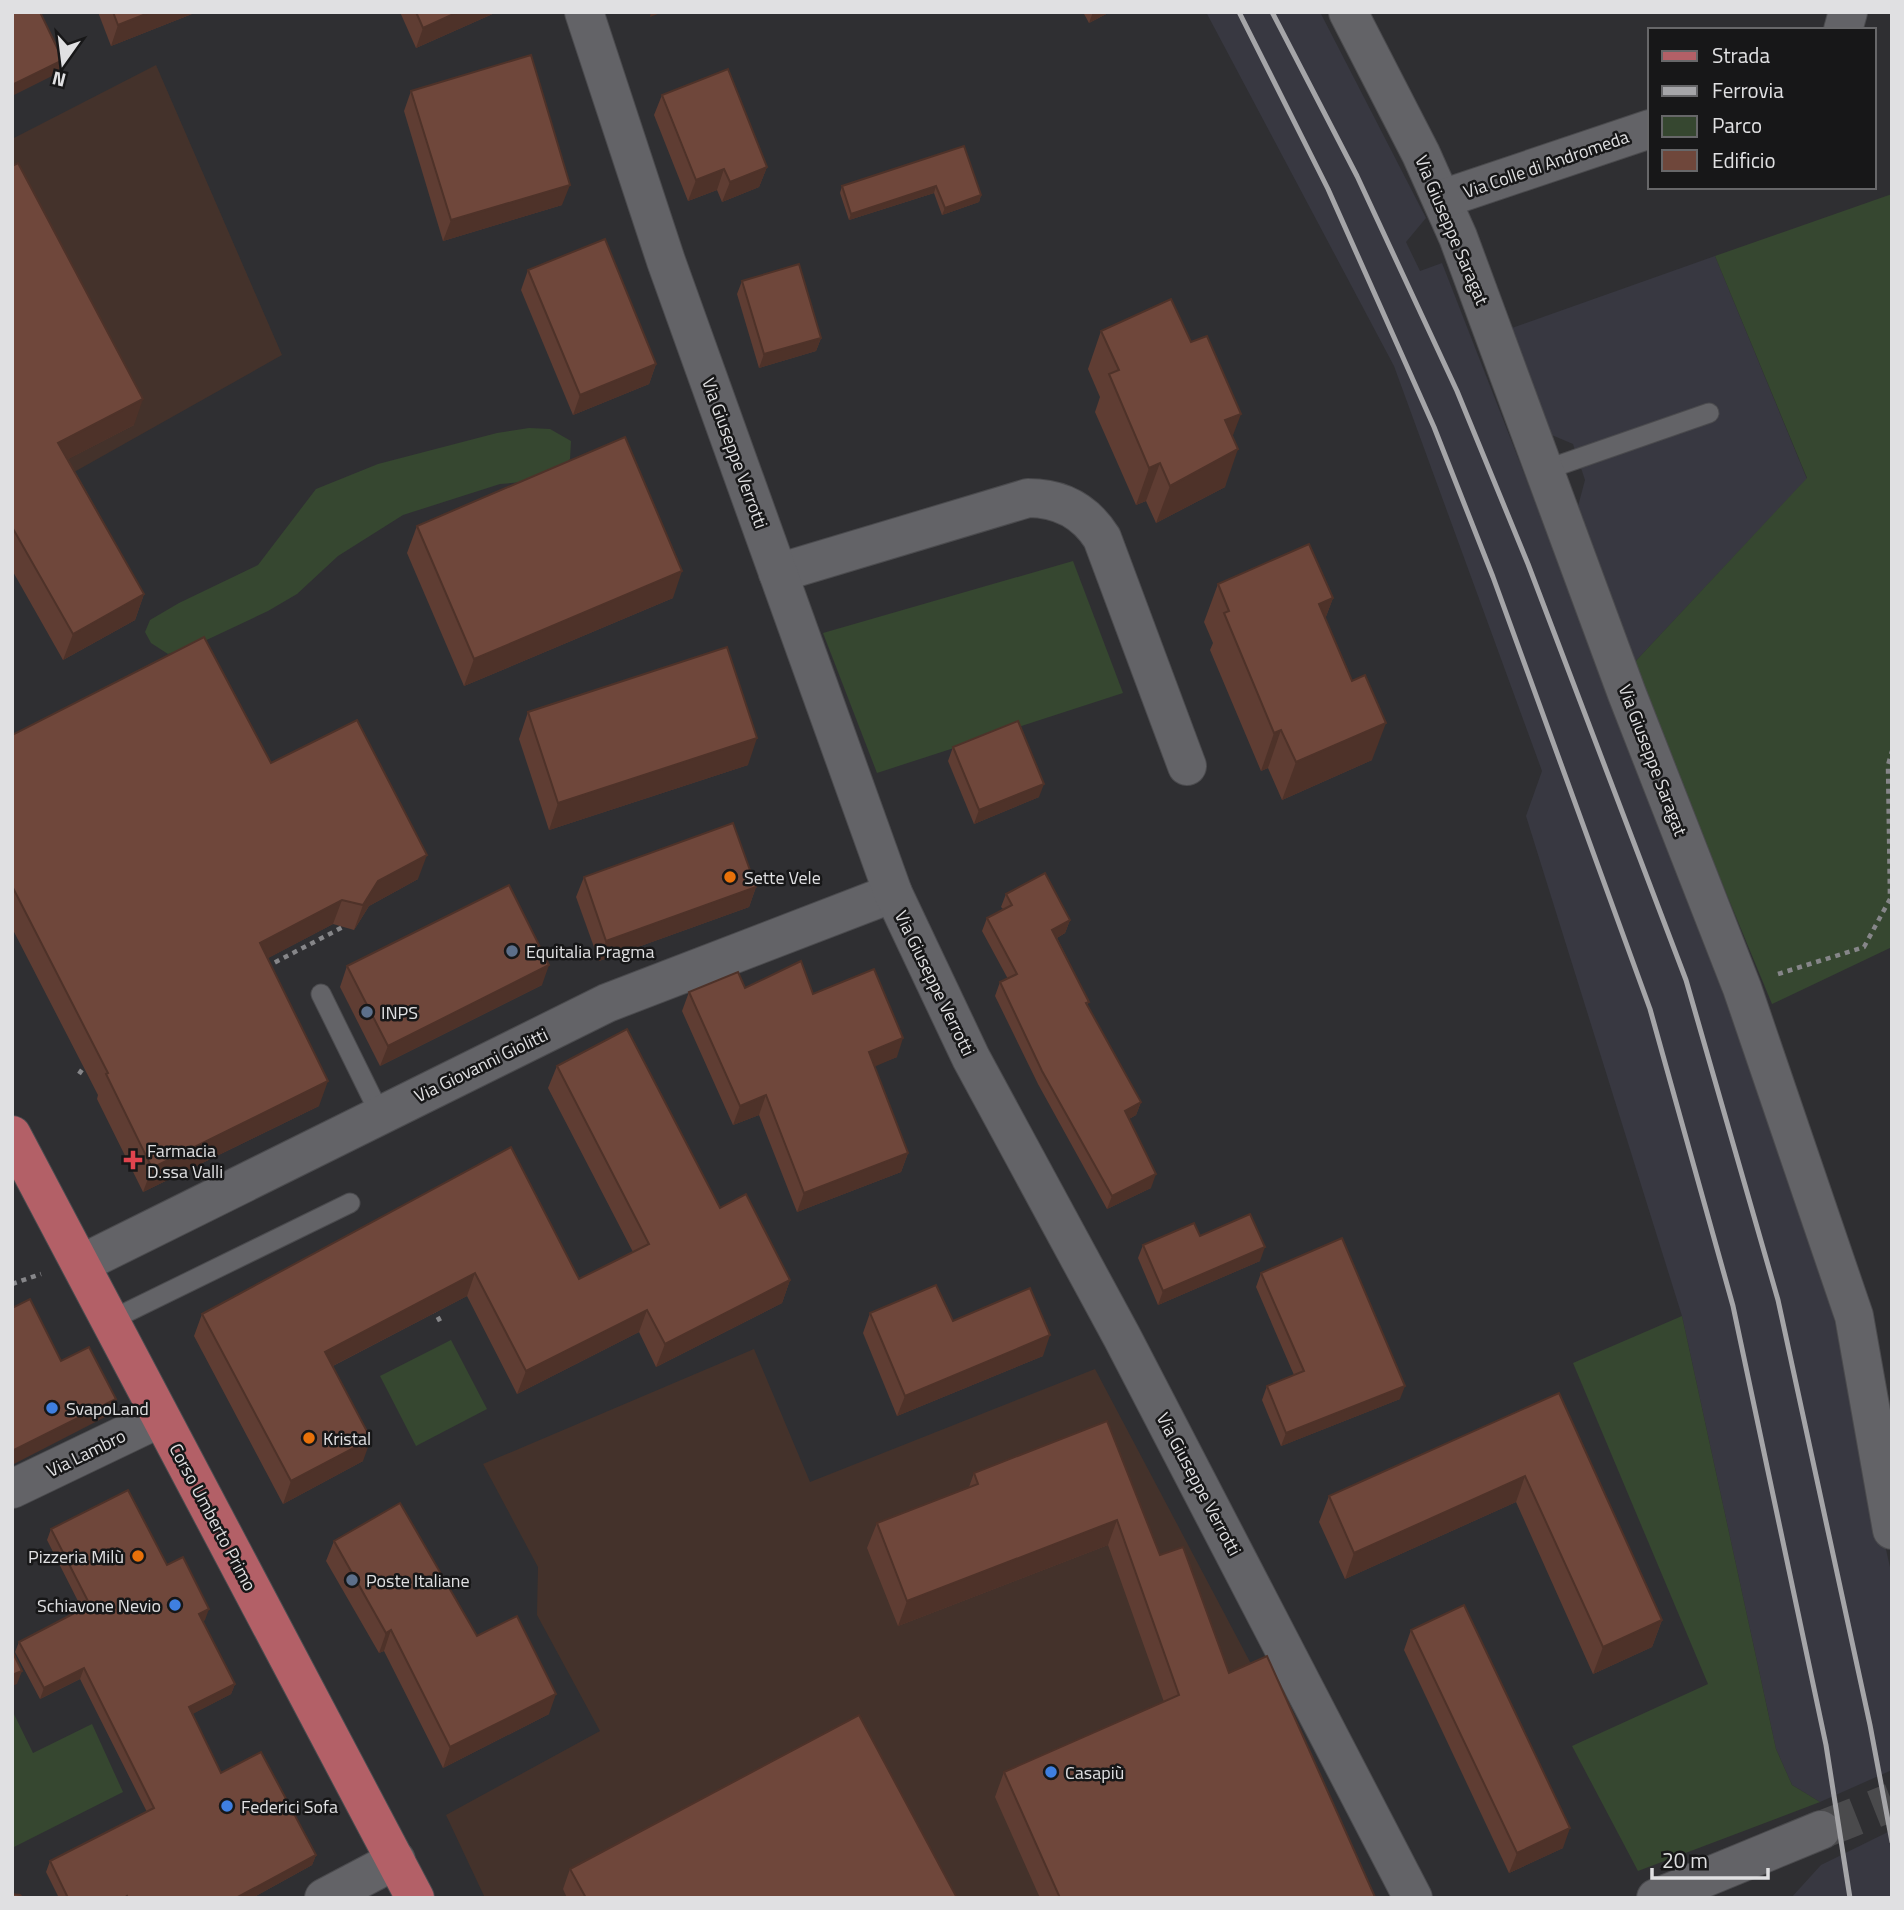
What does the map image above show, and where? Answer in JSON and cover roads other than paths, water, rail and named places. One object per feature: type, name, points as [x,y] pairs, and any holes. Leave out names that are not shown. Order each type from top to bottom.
[{"type":"main road","name":"Corso Umberto Primo","points":[[12,1135],[415,1898]]},
{"type":"street","name":"Via Giuseppe Verrotti","points":[[584,12],[666,261],[893,893],[960,1036],[1128,1349],[1413,1898]]},
{"type":"street","name":"Via Giuseppe Saragat","points":[[1348,12],[1442,200],[1627,694],[1742,988],[1854,1316],[1892,1530]]},
{"type":"street","name":"Via Colle di Andromeda","points":[[1442,200],[1648,130]]},
{"type":"street","points":[[778,573],[1008,503],[1040,498],[1074,508],[1095,527],[1102,538],[1187,766]]},
{"type":"street","name":"Via Giovanni Giolitti","points":[[81,1264],[607,1003],[893,893]]},
{"type":"street","name":"Via Lambro","points":[[12,1489],[160,1418]]},
{"type":"street","points":[[1656,1898],[1821,1830]]},
{"type":"street","points":[[324,1898],[396,1860]]},
{"type":"lane","points":[[1545,470],[1709,413]]},
{"type":"lane","points":[[321,994],[380,1114]]},
{"type":"lane","points":[[109,1321],[351,1203]]},
{"type":"tunnel","points":[[1821,1830],[1892,1802]]},
{"type":"railway","points":[[1239,12],[1328,189],[1434,427],[1493,577],[1650,1009],[1733,1306],[1826,1745],[1850,1898]]},
{"type":"railway","points":[[1272,12],[1357,176],[1457,391],[1528,564],[1686,980],[1778,1300],[1870,1725],[1892,1842]]},
{"type":"place","name":"Sette Vele","points":[[730,877]]},
{"type":"place","name":"Equitalia Pragma","points":[[512,951]]},
{"type":"place","name":"INPS","points":[[367,1012]]},
{"type":"place","name":"Farmacia D.ssa Valli","points":[[133,1160]]},
{"type":"place","name":"SvapoLand","points":[[52,1408]]},
{"type":"place","name":"Kristal","points":[[309,1438]]},
{"type":"place","name":"Pizzeria Milù","points":[[138,1556]]},
{"type":"place","name":"Poste Italiane","points":[[352,1580]]},
{"type":"place","name":"Schiavone Nevio","points":[[175,1605]]},
{"type":"place","name":"Casapiù","points":[[1051,1772]]},
{"type":"place","name":"Federici Sofa","points":[[227,1806]]}]
